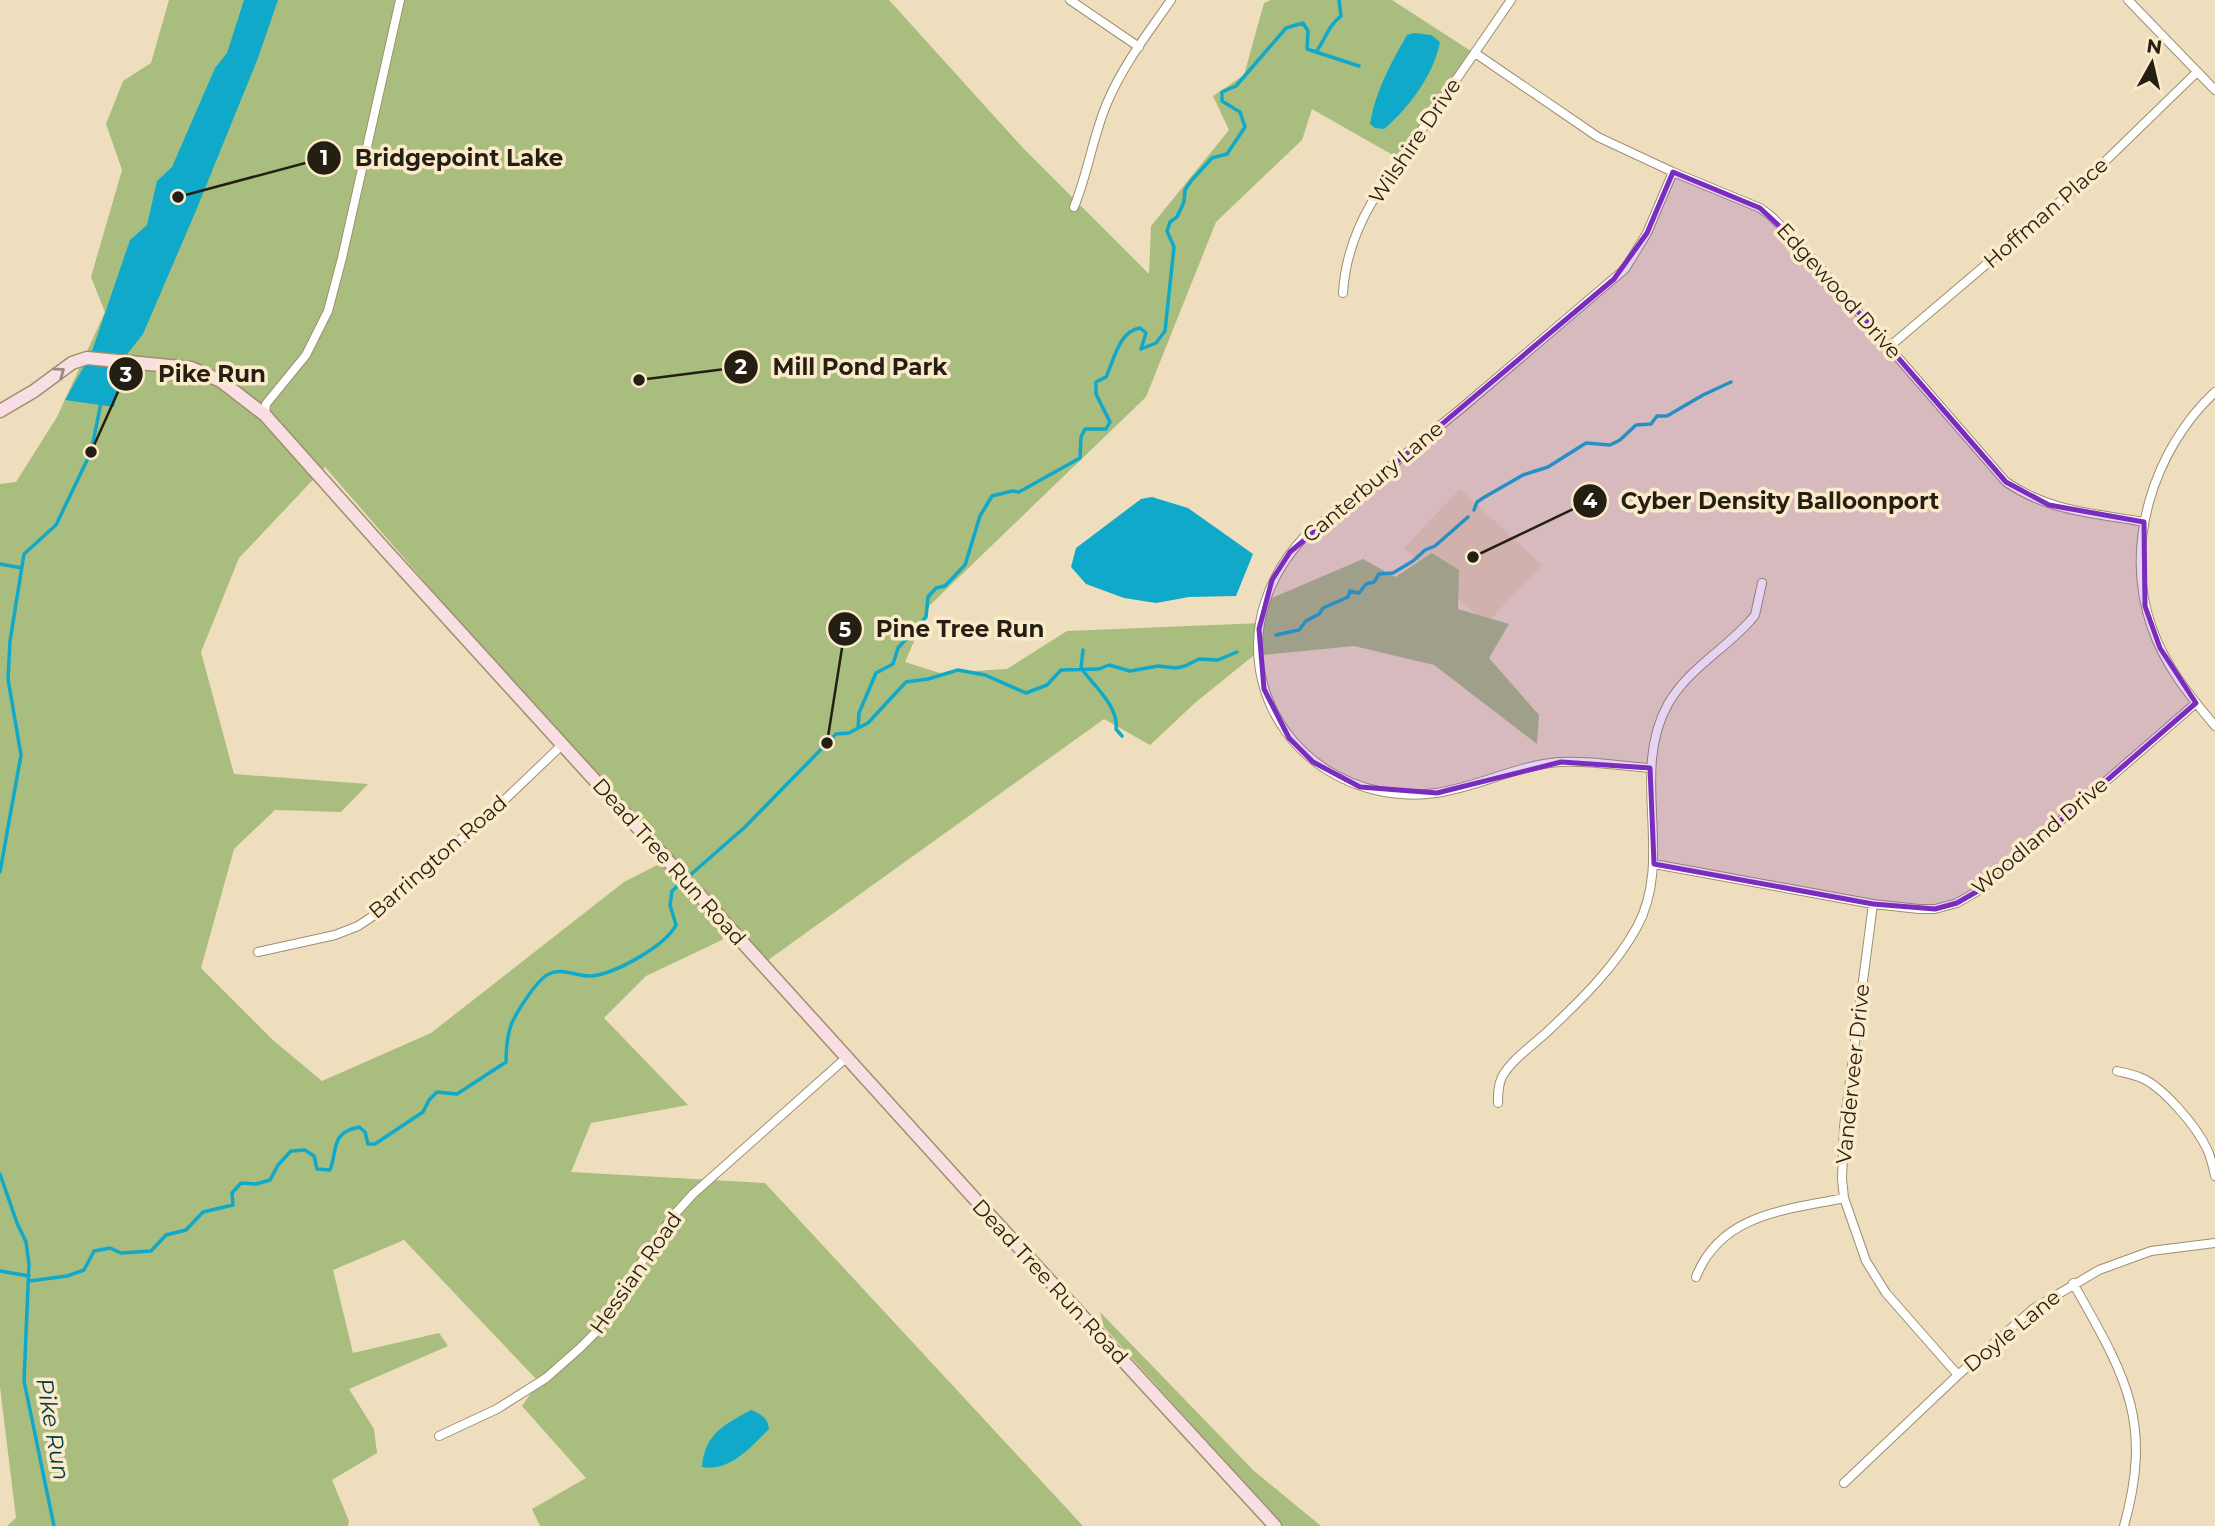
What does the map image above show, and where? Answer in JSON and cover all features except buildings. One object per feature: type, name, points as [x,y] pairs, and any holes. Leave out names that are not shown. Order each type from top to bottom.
[{"type":"street","points":[[265,415],[266,404],[301,362],[328,311],[400,0]]},
{"type":"street","points":[[1070,0],[1139,47]]},
{"type":"street","points":[[1074,207],[1085,180],[1107,103],[1121,74],[1171,0]]},
{"type":"street","name":"Wilshire Drive","points":[[1343,292],[1345,267],[1357,228],[1372,202],[1511,0]]},
{"type":"street","points":[[2128,0],[2215,90]]},
{"type":"street","name":"Edgewood Drive","points":[[1475,54],[1598,137],[1760,208],[1771,216],[1802,247],[2006,482],[2027,496],[2049,505],[2144,522]]},
{"type":"street","name":"Hoffman Place","points":[[1889,347],[2089,177],[2197,72]]},
{"type":"street","name":"Canterbury Lane","points":[[1650,768],[1561,762],[1530,767],[1437,793],[1387,792],[1360,786],[1344,781],[1313,762],[1289,738],[1264,689],[1258,652],[1265,598],[1272,580],[1290,552],[1625,269],[1647,233],[1673,172]]},
{"type":"street","name":"Dead Tree Run Road","points":[[0,411],[34,391],[72,363],[87,358],[180,365],[201,371],[228,386],[265,415],[983,1208],[1275,1526]]},
{"type":"street","points":[[2215,392],[2201,406],[2168,452],[2156,480],[2144,522],[2141,575],[2145,606],[2160,648],[2172,670],[2215,726]]},
{"type":"street","points":[[1498,1103],[1499,1086],[1507,1070],[1572,1009],[1630,940],[1639,924],[1650,892],[1654,864],[1650,768],[1655,737],[1668,705],[1688,678],[1751,621],[1762,583]]},
{"type":"street","name":"Woodland Drive","points":[[1654,864],[1873,904],[1935,909],[1958,903],[1983,888],[2196,703]]},
{"type":"street","name":"Barrington Road","points":[[258,952],[335,935],[358,926],[379,912],[495,809],[563,744]]},
{"type":"street","name":"Vanderveer Drive","points":[[1873,904],[1844,1126],[1844,1198],[1866,1261],[1886,1293],[1958,1375]]},
{"type":"street","name":"Hessian Road","points":[[439,1436],[507,1403],[546,1378],[580,1348],[597,1331],[674,1215],[693,1194],[847,1057]]},
{"type":"street","points":[[2118,1071],[2150,1082],[2174,1103],[2202,1139],[2215,1176]]},
{"type":"street","points":[[1696,1277],[1713,1247],[1746,1221],[1769,1213],[1844,1198]]},
{"type":"street","points":[[2215,1233],[2215,1242]]},
{"type":"street","name":"Doyle Lane","points":[[1844,1483],[1958,1375],[2033,1309],[2073,1283],[2099,1270],[2151,1251],[2215,1242]]},
{"type":"street","points":[[2073,1283],[2110,1348],[2124,1380],[2135,1421],[2137,1466],[2124,1526]]},
{"type":"highlighted area","points":[[1673,172],[1760,208],[1802,247],[2006,482],[2049,505],[2144,522],[2145,606],[2160,648],[2196,703],[1983,888],[1957,903],[1935,909],[1873,904],[1654,864],[1650,768],[1561,762],[1437,793],[1360,787],[1313,762],[1289,738],[1264,689],[1259,629],[1272,580],[1290,552],[1614,279],[1647,233]]},
{"type":"shaded area","points":[[1460,489],[1542,565],[1486,624],[1404,548]]},
{"type":"green space","points":[[169,0],[889,0],[1024,149],[1149,274],[1151,226],[1229,130],[1213,96],[1244,75],[1264,3],[1271,0],[1392,0],[1477,55],[1405,162],[1312,109],[1302,140],[1216,222],[1146,397],[930,605],[905,662],[940,673],[1007,669],[1067,631],[1262,623],[1267,600],[1363,559],[1395,577],[1432,553],[1459,570],[1458,609],[1509,624],[1489,658],[1539,715],[1537,744],[1434,665],[1354,646],[1253,656],[1196,702],[1150,745],[1104,719],[764,963],[730,926],[722,940],[646,976],[604,1018],[688,1105],[591,1123],[571,1172],[765,1183],[1083,1526],[540,1526],[532,1509],[586,1478],[522,1406],[539,1382],[404,1240],[333,1270],[353,1353],[439,1333],[448,1346],[349,1389],[374,1429],[377,1453],[332,1480],[349,1521],[348,1526],[7,1526],[16,1518],[0,1387],[0,484],[16,482],[57,417],[105,312],[91,277],[122,170],[106,124],[123,81],[151,63]],"holes":[[[325,467],[608,793],[663,862],[624,882],[431,1033],[322,1081],[274,1041],[201,968],[234,849],[275,810],[341,812],[368,784],[234,774],[201,652],[239,558]]]},
{"type":"green space","points":[[1100,1312],[1253,1470],[1321,1526],[1283,1526],[1104,1327]]},
{"type":"water","points":[[244,0],[278,0],[258,58],[195,213],[143,334],[128,353],[114,407],[65,400],[91,354],[130,240],[147,225],[157,181],[172,167],[215,68],[227,53]]},
{"type":"water","points":[[1407,35],[1431,35],[1440,42],[1437,54],[1419,90],[1402,111],[1384,129],[1375,128],[1370,124],[1380,89]]},
{"type":"water","points":[[1152,497],[1188,508],[1253,554],[1236,596],[1189,597],[1156,603],[1124,598],[1086,584],[1071,567],[1076,548],[1141,499]]},
{"type":"water","points":[[751,1410],[763,1417],[769,1429],[739,1457],[722,1466],[702,1467],[707,1446],[718,1431]]},
{"type":"waterway","points":[[29,1281],[67,1276],[84,1270],[94,1251],[110,1248],[121,1253],[151,1251],[166,1235],[186,1230],[203,1212],[233,1205],[232,1193],[241,1183],[256,1184],[270,1180],[278,1165],[291,1151],[305,1150],[314,1156],[317,1169],[330,1170],[337,1143],[343,1133],[359,1127],[365,1132],[368,1144],[375,1144],[423,1112],[437,1092],[457,1094],[506,1062],[511,1025],[527,997],[544,977],[554,972],[586,976],[601,974],[626,965],[661,942],[676,925],[670,905],[672,891],[745,827],[836,734],[849,733],[858,728],[859,713],[876,673],[893,664],[898,648],[926,617],[928,597],[936,588],[945,586],[965,565],[980,516],[992,496],[1019,492],[1080,458],[1081,437],[1085,429],[1106,429],[1110,422],[1096,394],[1096,382],[1106,377],[1122,340],[1133,330],[1140,328],[1146,333],[1141,349],[1156,343],[1165,331],[1174,247],[1167,231],[1170,222],[1177,217],[1184,202],[1185,190],[1191,181],[1212,158],[1227,154],[1245,127],[1240,112],[1222,101],[1222,92],[1236,86],[1286,28],[1303,23],[1308,31],[1307,49],[1316,52],[1330,28],[1341,16],[1339,0]]},
{"type":"waterway","points":[[1316,52],[1359,66]]},
{"type":"waterway","points":[[1474,510],[1477,502],[1483,498],[1523,475],[1548,467],[1586,443],[1610,445],[1620,440],[1636,425],[1651,424],[1657,416],[1667,416],[1731,382]]},
{"type":"waterway","name":"Pike Run","points":[[0,872],[21,755],[8,679],[10,641],[24,554],[56,525],[91,452],[101,403]]},
{"type":"waterway","points":[[1276,635],[1299,630],[1323,608],[1348,597],[1350,591],[1359,593],[1366,584],[1374,582],[1379,574],[1393,573],[1413,561],[1468,517]]},
{"type":"waterway","points":[[0,564],[22,568]]},
{"type":"waterway","points":[[1083,650],[1081,668],[1109,704],[1116,720],[1116,729],[1122,736]]},
{"type":"waterway","points":[[858,728],[868,723],[906,682],[958,670],[985,675],[1026,693],[1047,685],[1061,670],[1099,669],[1109,665],[1130,671],[1158,666],[1176,668],[1199,659],[1218,660],[1237,652]]},
{"type":"waterway","name":"Pike Run","points":[[0,1174],[26,1242],[29,1264],[24,1381],[54,1526]]},
{"type":"waterway","points":[[0,1271],[29,1276]]},
{"type":"place","name":"Bridgepoint Lake","points":[[178,197]]},
{"type":"place","name":"Mill Pond Park","points":[[639,380]]},
{"type":"place","name":"Pike Run","points":[[91,452]]},
{"type":"place","name":"Cyber Density Balloonport","points":[[1473,557]]},
{"type":"place","name":"Pine Tree Run","points":[[827,743]]}]
